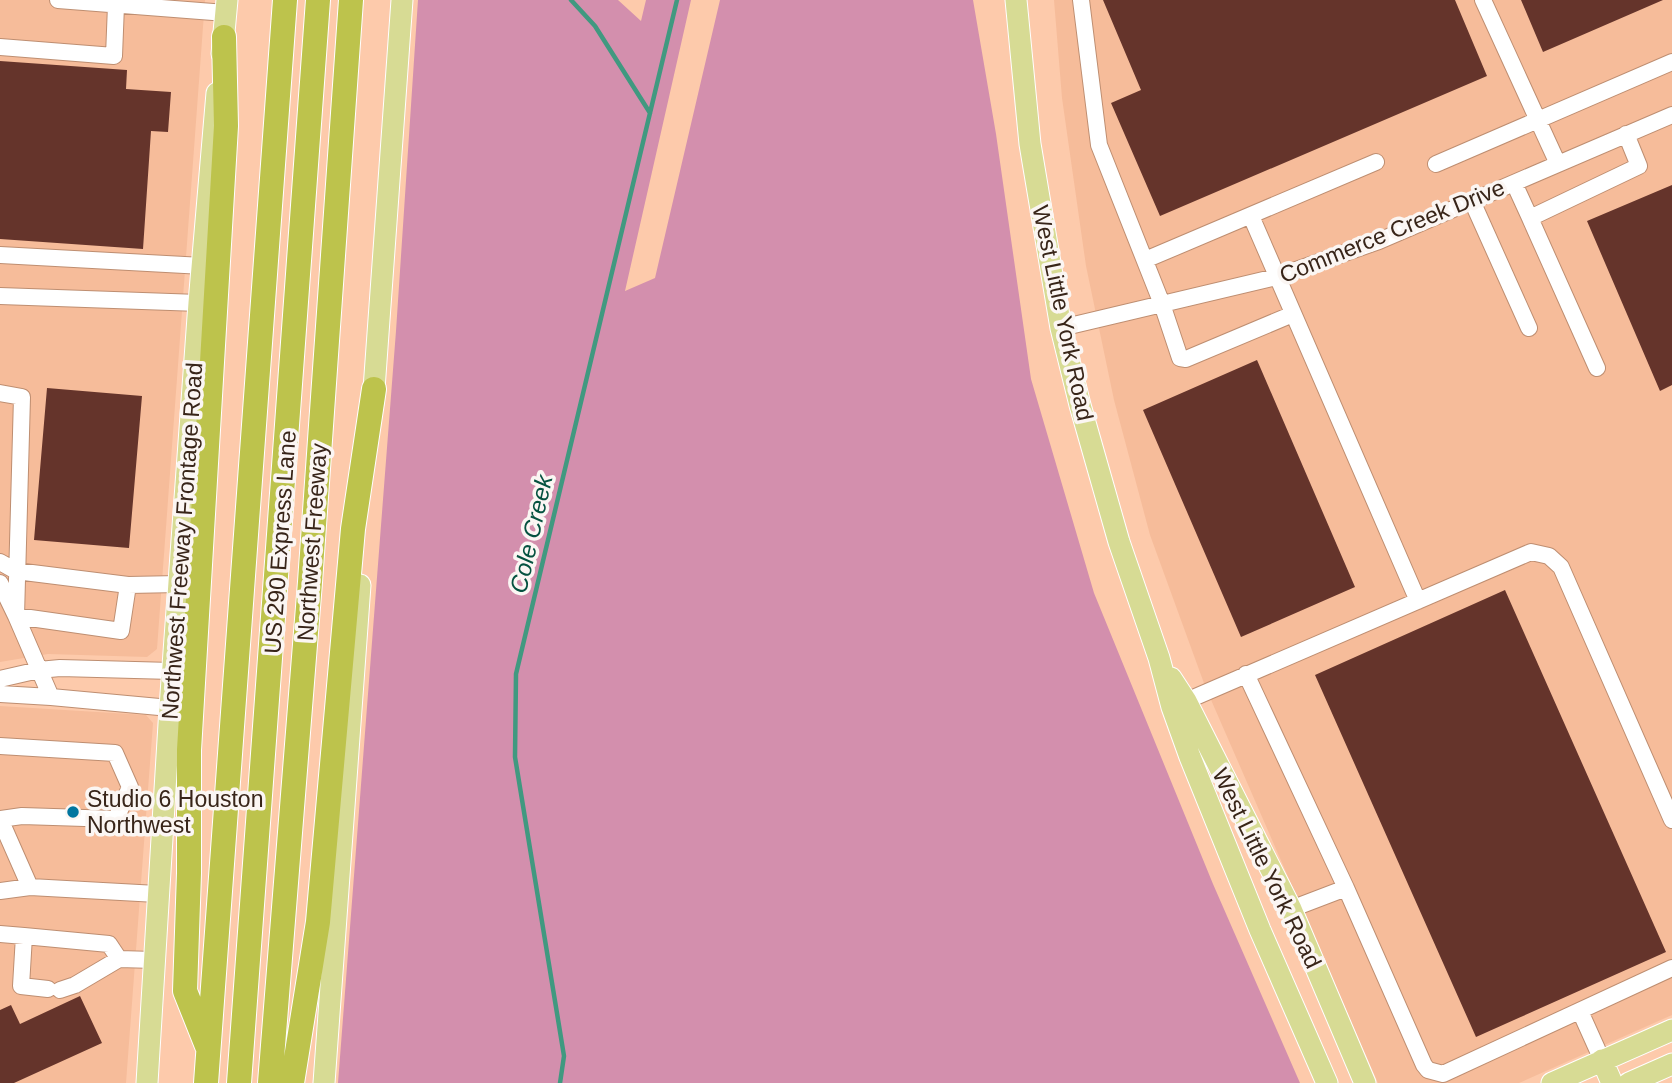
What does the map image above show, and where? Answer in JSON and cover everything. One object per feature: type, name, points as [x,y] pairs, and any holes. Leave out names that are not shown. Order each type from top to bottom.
[{"type":"highway","points":[[206,1083],[285,0]]},
{"type":"highway","name":"US 290 Express Lane","points":[[239,1083],[318,0]]},
{"type":"highway","name":"Northwest Freeway","points":[[270,1083],[310,582],[351,0]]},
{"type":"highway","points":[[209,1050],[185,991],[189,750],[226,126],[225,17]]},
{"type":"highway","points":[[292,1083],[318,922],[354,529],[374,389]]},
{"type":"main road","points":[[324,1083],[402,0]]},
{"type":"main road","name":"West Little York Road","points":[[1016,0],[1030,144],[1061,328],[1119,542],[1190,757],[1260,930],[1327,1083]]},
{"type":"main road","name":"Northwest Freeway Frontage Road","points":[[147,1083],[178,584],[213,126],[225,17]]},
{"type":"main road","name":"West Little York Road","points":[[1159,658],[1185,701],[1291,909],[1365,1083]]},
{"type":"main road","points":[[1552,1083],[1672,1030]]},
{"type":"main road","points":[[1602,1060],[1612,1083]]},
{"type":"main road","points":[[1629,1083],[1672,1063]]},
{"type":"street","points":[[58,0],[225,17]]},
{"type":"street","points":[[1081,0],[1099,145],[1163,304],[1180,358],[1186,359],[1293,314]]},
{"type":"street","points":[[1483,0],[1558,164]]},
{"type":"street","points":[[0,47],[114,56],[116,5]]},
{"type":"street","points":[[1436,164],[1672,62]]},
{"type":"street","name":"Commerce Creek Drive","points":[[1061,328],[1276,277],[1379,241],[1672,114]]},
{"type":"street","points":[[1530,218],[1639,166],[1626,134]]},
{"type":"street","points":[[1145,260],[1376,162]]},
{"type":"street","points":[[1514,183],[1597,368]]},
{"type":"street","points":[[1472,201],[1529,328]]},
{"type":"street","points":[[1251,216],[1418,601]]},
{"type":"street","points":[[0,256],[203,266]]},
{"type":"street","points":[[0,296],[199,303]]},
{"type":"street","points":[[0,393],[22,397],[16,616]]},
{"type":"street","points":[[1185,701],[1531,552],[1549,556],[1561,567],[1672,820]]},
{"type":"street","points":[[0,562],[16,571],[128,584],[178,584]]},
{"type":"street","points":[[0,583],[51,696]]},
{"type":"street","points":[[16,616],[121,631],[128,584]]},
{"type":"street","points":[[0,679],[60,668],[172,671]]},
{"type":"street","points":[[1246,674],[1428,1070],[1443,1074],[1672,968]]},
{"type":"street","points":[[0,694],[51,696],[170,708]]},
{"type":"street","points":[[0,746],[115,753],[130,787],[116,819],[22,816],[0,819],[30,887]]},
{"type":"street","points":[[0,891],[30,887],[157,894]]},
{"type":"street","points":[[1291,909],[1346,888]]},
{"type":"street","points":[[0,934],[109,944],[119,959]]},
{"type":"street","points":[[24,936],[21,986],[54,989],[75,985],[119,959],[154,960]]},
{"type":"street","points":[[1580,1011],[1602,1060]]},
{"type":"shaded area","points":[[0,0],[205,0],[157,649],[147,657],[48,654],[0,662]]},
{"type":"shaded area","points":[[418,0],[618,0],[641,21],[646,0],[691,0],[625,291],[655,278],[720,0],[973,0],[996,134],[1031,379],[1094,593],[1213,884],[1300,1083],[338,1083],[396,331]]},
{"type":"shaded area","points":[[1054,0],[1672,0],[1672,1015],[1519,1083],[1378,1083],[1205,686],[1150,535],[1114,400],[1086,266],[1062,98]]},
{"type":"shaded area","points":[[0,706],[146,715],[153,723],[126,1083],[0,1083]]},
{"type":"building","points":[[1103,0],[1455,0],[1487,76],[1160,216],[1111,103],[1141,90]]},
{"type":"building","points":[[1521,0],[1663,0],[1543,52]]},
{"type":"building","points":[[0,61],[127,70],[126,89],[171,92],[168,132],[151,131],[143,249],[0,239]]},
{"type":"building","points":[[1672,185],[1672,385],[1660,391],[1587,221]]},
{"type":"building","points":[[1257,360],[1355,587],[1241,637],[1143,410]]},
{"type":"building","points":[[47,388],[142,396],[129,548],[34,540]]},
{"type":"building","points":[[1505,590],[1666,952],[1476,1037],[1315,675]]},
{"type":"building","points":[[80,996],[102,1043],[14,1083],[0,1083],[0,1010],[11,1005],[20,1024]]},
{"type":"waterway","points":[[571,0],[595,26],[650,113]]},
{"type":"waterway","name":"Cole Creek","points":[[560,1083],[564,1056],[515,757],[516,674],[677,0]]},
{"type":"place","name":"Studio 6 Houston Northwest","points":[[73,812]]}]
